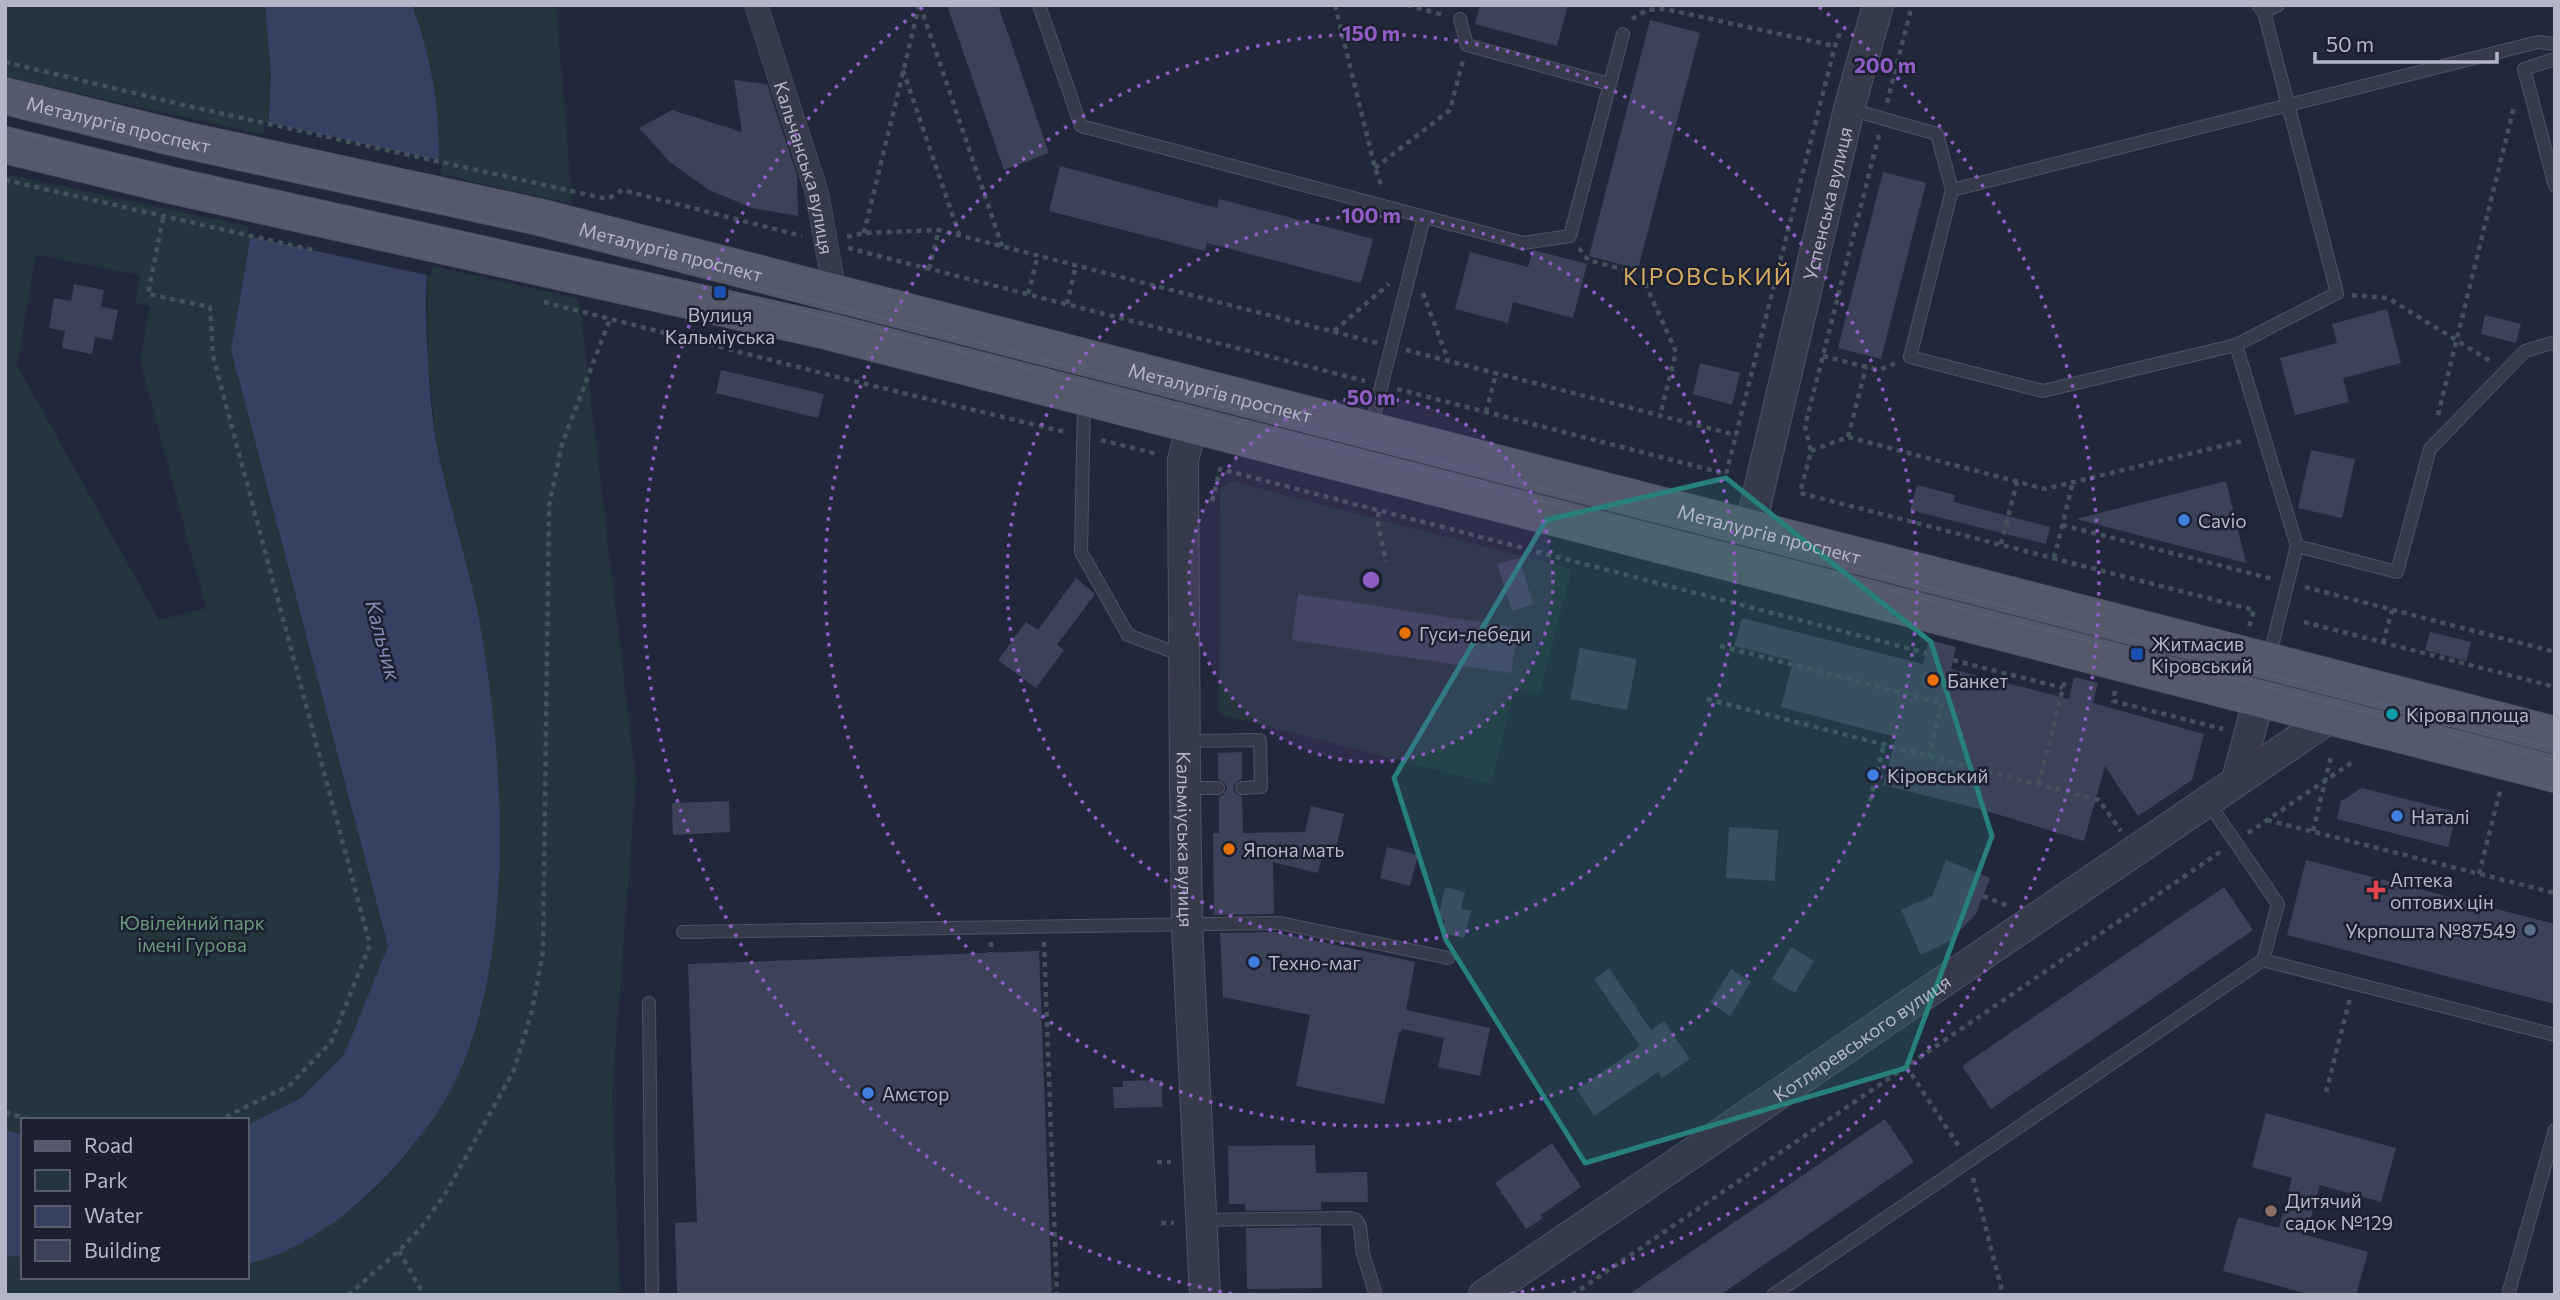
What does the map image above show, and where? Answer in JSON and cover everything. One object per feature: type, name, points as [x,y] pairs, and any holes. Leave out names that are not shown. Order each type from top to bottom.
[{"type":"main road","name":"Металургів проспект","points":[[5,96],[184,122],[542,200],[835,292],[1085,377],[1192,424],[1365,449],[1750,528],[2555,735]]},
{"type":"main road","name":"Металургів проспект","points":[[5,145],[170,186],[827,331],[1085,377],[1202,387],[1365,449],[1741,565],[2555,775]]},
{"type":"street","name":"Кальчанська вулиця","points":[[756,5],[817,193],[835,292],[827,331]]},
{"type":"street","name":"Успенська вулиця","points":[[1741,565],[1849,109],[1878,5]]},
{"type":"street","name":"Кальміуська вулиця","points":[[1202,387],[1183,460],[1188,1221],[1205,1295]]},
{"type":"street","points":[[2237,780],[2269,661]]},
{"type":"street","name":"Котляревського вулиця","points":[[1484,1295],[2331,717]]},
{"type":"lane","points":[[1039,5],[1081,126],[1523,243],[1570,236],[1623,34]]},
{"type":"lane","points":[[1849,109],[1937,134],[1952,190],[1910,357],[2043,391],[2236,345],[2337,293],[2261,9],[2278,5]]},
{"type":"lane","points":[[1460,19],[1467,45],[1609,84]]},
{"type":"lane","points":[[1952,190],[2539,42],[2555,44]]},
{"type":"lane","points":[[2555,60],[2524,68],[2555,186]]},
{"type":"lane","points":[[1365,449],[1424,217]]},
{"type":"lane","points":[[2297,546],[2397,572],[2430,449],[2525,351],[2555,342]]},
{"type":"lane","points":[[2236,345],[2297,546],[2269,661]]},
{"type":"lane","points":[[1085,377],[1081,551],[1128,635],[1185,656]]},
{"type":"lane","points":[[1185,741],[1260,740],[1261,788],[1242,788]]},
{"type":"lane","points":[[1185,788],[1218,788]]},
{"type":"lane","points":[[1773,1295],[2263,960],[2278,904],[2207,800]]},
{"type":"lane","points":[[683,932],[1280,923],[1448,958]]},
{"type":"lane","points":[[2263,960],[2555,1035]]},
{"type":"lane","points":[[649,1003],[652,1295]]},
{"type":"lane","points":[[2508,1295],[2555,1130]]},
{"type":"lane","points":[[1188,1221],[1356,1220],[1360,1226],[1365,1264],[1375,1292]]},
{"type":"path","points":[[919,5],[864,233],[939,230],[1391,346]]},
{"type":"path","points":[[919,5],[1002,246]]},
{"type":"path","points":[[1335,5],[1375,168],[1450,110],[1460,72]]},
{"type":"path","points":[[1407,5],[1460,19]]},
{"type":"path","points":[[1912,5],[1805,426],[1811,451],[1800,493],[2254,610]]},
{"type":"path","points":[[1623,34],[1632,19],[1647,10],[1665,9],[1835,46]]},
{"type":"path","points":[[5,62],[184,122],[542,200],[608,199],[622,190],[1726,474],[1835,46],[1843,26]]},
{"type":"path","points":[[2430,449],[2524,68]]},
{"type":"path","points":[[903,70],[959,235]]},
{"type":"path","points":[[5,180],[163,218],[148,294],[210,307],[213,356],[370,945],[331,1042],[290,1085],[224,1118]]},
{"type":"path","points":[[929,269],[939,230]]},
{"type":"path","points":[[1028,294],[1038,255]]},
{"type":"path","points":[[1588,260],[1641,274],[1676,352],[1660,415]]},
{"type":"path","points":[[1067,304],[1076,265]]},
{"type":"path","points":[[1334,332],[1412,265],[1448,361]]},
{"type":"path","points":[[2337,293],[2388,298],[2506,370]]},
{"type":"path","points":[[534,299],[841,378],[1166,456]]},
{"type":"path","points":[[348,1295],[399,1251],[423,1225],[447,1191],[514,1070],[532,1011],[543,952],[549,506],[562,444],[610,318]]},
{"type":"path","points":[[1420,354],[1736,435]]},
{"type":"path","points":[[1823,356],[1879,370]]},
{"type":"path","points":[[1848,437],[1866,367]]},
{"type":"path","points":[[1486,412],[1496,373]]},
{"type":"path","points":[[1811,451],[1848,437],[2045,489],[2225,445]]},
{"type":"path","points":[[1220,469],[1926,653]]},
{"type":"path","points":[[2001,544],[2017,482]]},
{"type":"path","points":[[2054,558],[2073,482]]},
{"type":"path","points":[[1379,512],[1377,519],[1386,562]]},
{"type":"path","points":[[2062,525],[2269,578]]},
{"type":"path","points":[[2309,589],[2555,652]]},
{"type":"path","points":[[2383,643],[2392,610]]},
{"type":"path","points":[[2304,622],[2555,687]]},
{"type":"path","points":[[1720,646],[1942,703],[1928,756]]},
{"type":"path","points":[[1953,660],[2063,688]]},
{"type":"path","points":[[2039,784],[2068,670]]},
{"type":"path","points":[[1707,699],[2099,800],[2123,834]]},
{"type":"path","points":[[2113,701],[2224,730]]},
{"type":"path","points":[[1870,801],[1884,744]]},
{"type":"path","points":[[2313,831],[2331,757]]},
{"type":"path","points":[[1572,1295],[2351,762]]},
{"type":"path","points":[[2479,874],[2500,791]]},
{"type":"path","points":[[2267,820],[2555,893]]},
{"type":"path","points":[[1983,896],[2015,909]]},
{"type":"path","points":[[1043,927],[1057,1295]]},
{"type":"path","points":[[2326,1092],[2354,983]]},
{"type":"path","points":[[1906,1066],[1968,1161],[2003,1295]]},
{"type":"path","points":[[5,1112],[24,1118]]},
{"type":"path","points":[[1157,1162],[1171,1162]]},
{"type":"path","points":[[1161,1223],[1188,1221]]},
{"type":"path","points":[[399,1251],[424,1295]]},
{"type":"highlighted area","points":[[1726,478],[1931,642],[1992,836],[1906,1068],[1585,1163],[1446,940],[1394,778],[1546,520]]},
{"type":"green space","points":[[5,5],[265,5],[271,75],[268,136],[5,77]]},
{"type":"green space","points":[[412,5],[554,5],[557,14],[572,204],[439,174],[429,67]]},
{"type":"green space","name":"Ювілейний парк імені Гурова","points":[[5,174],[252,227],[231,350],[388,946],[344,1055],[301,1098],[248,1124],[248,1118],[21,1118],[21,1134],[5,1129]],"holes":[[[36,255],[140,275],[135,303],[150,306],[140,360],[206,608],[159,620],[17,365]]]},
{"type":"green space","points":[[427,265],[579,299],[636,781],[612,1095],[620,1295],[5,1295],[5,1256],[21,1257],[21,1279],[248,1279],[248,1264],[272,1256],[310,1236],[371,1193],[417,1140],[455,1082],[478,615],[437,449],[428,360]]},
{"type":"green space","points":[[1231,481],[1572,569],[1540,695],[1515,689],[1491,784],[1219,714],[1220,489]]},
{"type":"water","name":"Кальчик","points":[[265,5],[412,5],[430,67],[437,111],[439,154],[426,288],[434,429],[447,493],[475,598],[488,673],[495,731],[500,854],[488,975],[475,1031],[455,1082],[442,1105],[395,1167],[347,1212],[288,1250],[248,1264],[248,1124],[301,1098],[344,1055],[388,946],[231,350],[268,136],[271,75]]},
{"type":"water","points":[[5,1129],[21,1134],[21,1257],[5,1256]]},
{"type":"pier","points":[[265,122],[442,161],[431,276],[247,236]]},
{"type":"building","points":[[947,5],[998,5],[1049,153],[1004,170]]},
{"type":"building","points":[[1480,5],[1568,5],[1557,46],[1475,24]]},
{"type":"building","points":[[1650,20],[1700,33],[1638,269],[1589,256]]},
{"type":"building","points":[[734,80],[767,84],[797,175],[798,216],[752,208],[709,190],[671,163],[639,128],[672,110],[742,132]]},
{"type":"building","points":[[1060,166],[1217,208],[1219,199],[1373,239],[1361,283],[1207,243],[1205,251],[1049,211]]},
{"type":"building","points":[[1883,172],[1926,183],[1881,359],[1838,348]]},
{"type":"building","points":[[1533,250],[1587,264],[1573,318],[1513,302],[1508,323],[1455,309],[1470,252],[1528,267]]},
{"type":"building","points":[[74,284],[104,290],[101,307],[118,310],[112,340],[95,337],[92,354],[62,348],[65,331],[49,328],[54,298],[71,301]]},
{"type":"building","points":[[2387,309],[2401,363],[2343,378],[2349,402],[2295,415],[2280,358],[2337,343],[2332,324]]},
{"type":"building","points":[[2485,315],[2521,324],[2516,343],[2481,334]]},
{"type":"building","points":[[1700,363],[1740,373],[1732,405],[1693,394]]},
{"type":"building","points":[[721,370],[824,394],[818,418],[716,393]]},
{"type":"building","points":[[2311,450],[2355,459],[2342,518],[2298,508]]},
{"type":"building","points":[[2226,481],[2246,563],[2076,519]]},
{"type":"building","points":[[1917,485],[1955,495],[1954,502],[2050,527],[2046,544],[1910,510]]},
{"type":"building","points":[[1519,558],[1533,604],[1512,611],[1497,564]]},
{"type":"building","points":[[1076,578],[1095,594],[1057,645],[1064,650],[1036,688],[998,660],[1026,622],[1038,630]]},
{"type":"building","points":[[1298,594],[1518,628],[1511,673],[1292,640]]},
{"type":"building","points":[[1742,618],[1923,664],[1929,640],[1956,647],[1951,669],[2069,699],[2074,677],[2098,683],[2093,703],[2204,734],[2192,780],[2138,816],[2105,766],[2084,841],[1980,809],[1883,785],[1896,737],[1781,707],[1793,661],[1734,646]]},
{"type":"building","points":[[2430,632],[2471,642],[2466,661],[2425,650]]},
{"type":"building","points":[[1580,648],[1637,659],[1627,710],[1570,699]]},
{"type":"building","points":[[1242,752],[1242,779],[1237,781],[1233,788],[1235,793],[1242,797],[1243,833],[1305,832],[1311,806],[1344,814],[1336,848],[1325,845],[1318,873],[1273,862],[1274,914],[1214,915],[1213,833],[1219,833],[1219,797],[1227,789],[1225,783],[1218,779],[1218,753]]},
{"type":"building","points":[[2362,788],[2457,812],[2448,847],[2337,819],[2341,801]]},
{"type":"building","points":[[729,801],[730,832],[673,835],[672,803]]},
{"type":"building","points":[[1729,827],[1778,830],[1775,881],[1726,878]]},
{"type":"building","points":[[1387,847],[1418,855],[1410,886],[1380,878]]},
{"type":"building","points":[[1946,860],[1990,878],[1976,914],[1950,941],[1921,955],[1901,910],[1932,896]]},
{"type":"building","points":[[2306,860],[2555,924],[2555,1004],[2287,935]]},
{"type":"building","points":[[1445,887],[1465,892],[1461,908],[1471,911],[1464,938],[1442,933],[1445,920],[1438,918]]},
{"type":"building","points":[[2224,887],[2253,930],[1991,1109],[1962,1066]]},
{"type":"building","points":[[1274,932],[1415,962],[1406,1010],[1490,1028],[1480,1076],[1438,1067],[1444,1038],[1402,1029],[1384,1104],[1296,1086],[1310,1015],[1223,997],[1220,933]]},
{"type":"building","points":[[1791,947],[1814,961],[1795,993],[1772,979]]},
{"type":"building","name":"Амстор","points":[[1039,951],[1052,1295],[677,1295],[675,1223],[697,1222],[688,964]]},
{"type":"building","points":[[1609,968],[1651,1030],[1664,1021],[1690,1059],[1662,1078],[1658,1072],[1594,1116],[1577,1089],[1640,1046],[1594,979]]},
{"type":"building","points":[[1731,969],[1751,982],[1730,1016],[1710,1003]]},
{"type":"building","points":[[1162,1080],[1162,1107],[1114,1108],[1113,1087],[1123,1087],[1123,1081]]},
{"type":"building","points":[[2266,1113],[2396,1148],[2381,1202],[2320,1185],[2306,1235],[2368,1252],[2356,1295],[2312,1295],[2223,1271],[2238,1217],[2279,1228],[2292,1178],[2252,1167]]},
{"type":"building","points":[[1885,1119],[1914,1162],[1720,1295],[1628,1295]]},
{"type":"building","points":[[1552,1143],[1581,1187],[1526,1229],[1495,1183]]},
{"type":"building","points":[[1315,1145],[1316,1173],[1367,1172],[1368,1202],[1321,1202],[1321,1210],[1246,1211],[1245,1204],[1229,1204],[1228,1146]]},
{"type":"building","points":[[1321,1227],[1322,1288],[1247,1289],[1246,1228]]},
{"type":"tram line","points":[[5,112],[177,155],[536,233],[832,305],[2555,748]]},
{"type":"tram line","points":[[5,129],[174,170],[532,248],[830,318],[2555,761]]},
{"type":"place","name":"Вулиця Кальміуська","points":[[720,292]]},
{"type":"place","name":"Cavio","points":[[2184,520]]},
{"type":"place","name":"Гуси-лебеди","points":[[1405,633]]},
{"type":"place","name":"Житмасив Кіровський","points":[[2137,654]]},
{"type":"place","name":"Банкет","points":[[1933,680]]},
{"type":"place","name":"Кірова площа","points":[[2392,714]]},
{"type":"place","name":"Кіровський","points":[[1873,775]]},
{"type":"place","name":"Наталі","points":[[2397,816]]},
{"type":"place","name":"Япона мать","points":[[1229,849]]},
{"type":"place","name":"Аптека оптових цін","points":[[2376,890]]},
{"type":"place","name":"Укрпошта №87549","points":[[2530,930]]},
{"type":"place","name":"Техно-маг","points":[[1254,962]]},
{"type":"place","name":"Амстор","points":[[868,1093]]},
{"type":"place","name":"Дитячий садок №129","points":[[2271,1211]]},
{"type":"district","name":"КІРОВСЬКИЙ","points":[[1708,276]]}]
